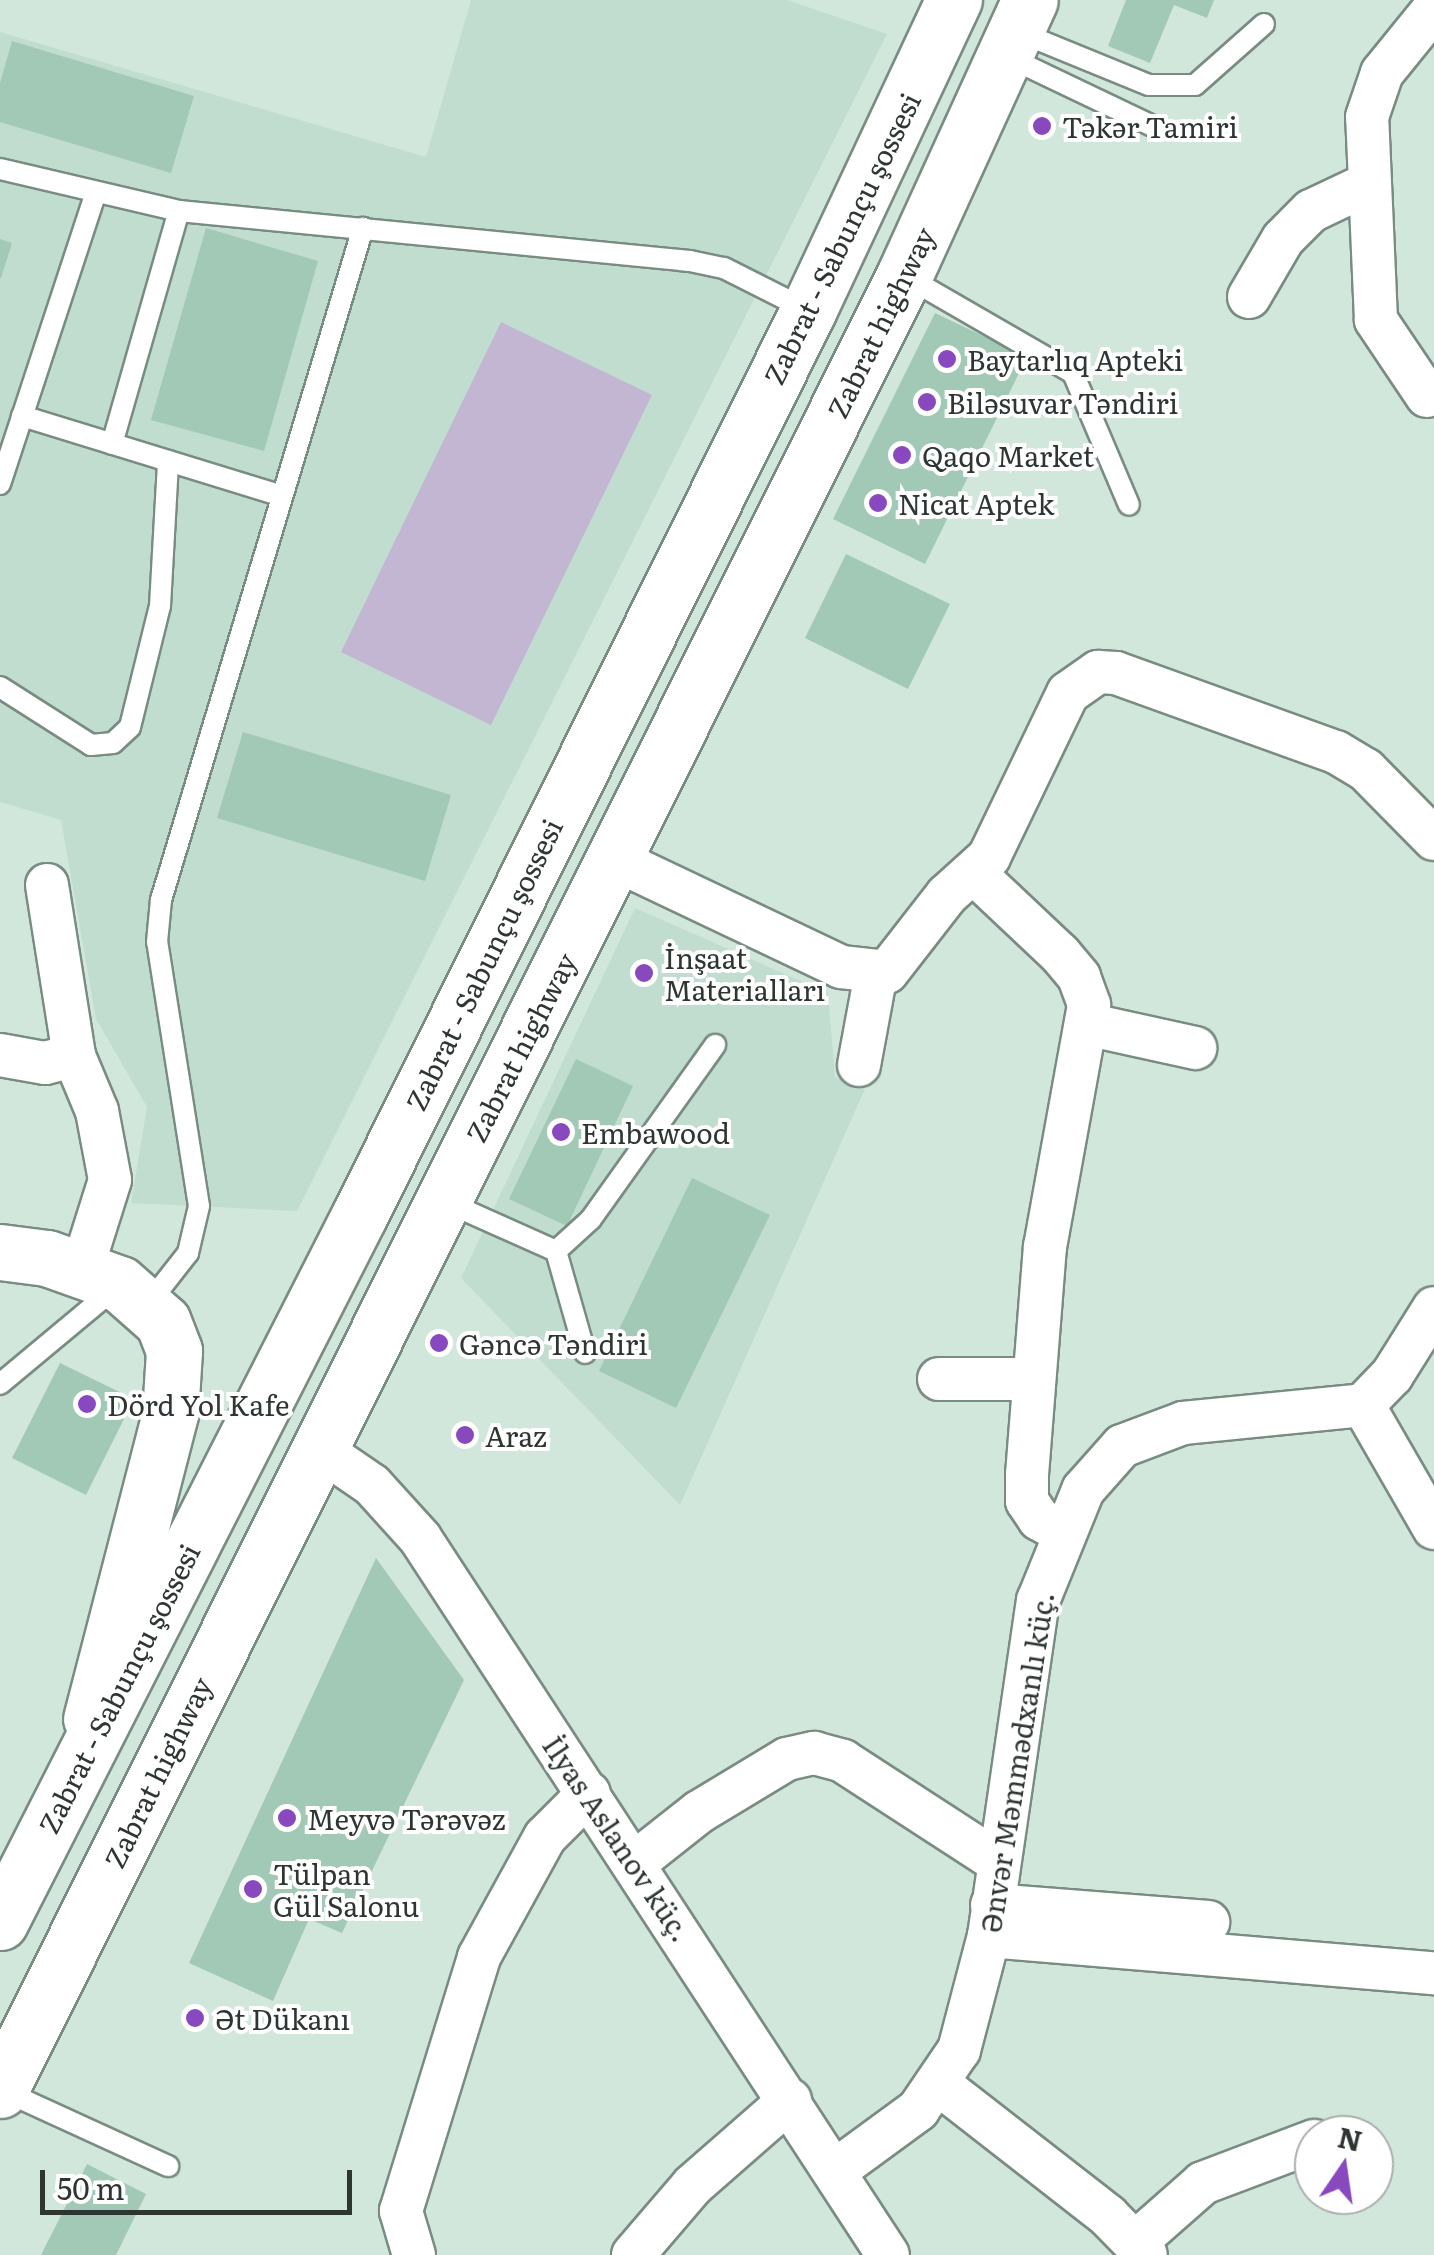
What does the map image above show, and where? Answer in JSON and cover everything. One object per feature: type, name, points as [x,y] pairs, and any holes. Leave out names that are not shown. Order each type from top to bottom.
[{"type":"main road","name":"Zabrat - Sabunçu şossesi","points":[[4,1905],[360,1214],[808,311],[954,0]]},
{"type":"main road","name":"Zabrat highway","points":[[0,2089],[904,276],[1018,29]]},
{"type":"main road","points":[[0,1252],[117,1286],[174,1351],[173,1395],[80,1762]]},
{"type":"street","points":[[1427,396],[1376,320],[1370,95],[1434,8]]},
{"type":"street","points":[[1249,298],[1283,239],[1311,210],[1370,184]]},
{"type":"street","points":[[614,859],[841,967],[876,974],[898,962],[928,918],[974,873],[1006,829],[1068,693],[1098,672],[1116,673],[1336,752],[1366,770],[1434,840]]},
{"type":"street","points":[[974,873],[1078,977],[1089,1006],[1053,1189],[1034,1379],[1027,1501],[1039,1519],[1061,1531]]},
{"type":"street","points":[[47,885],[74,1056],[97,1111],[110,1180],[117,1286]]},
{"type":"street","points":[[860,1065],[876,974]]},
{"type":"street","points":[[1086,1024],[1195,1048]]},
{"type":"street","points":[[0,1056],[45,1062],[74,1056]]},
{"type":"street","points":[[1434,1308],[1392,1375],[1363,1405],[1434,1528]]},
{"type":"street","points":[[939,1379],[1034,1379]]},
{"type":"street","name":"Ənvər Məmmədxanlı küç.","points":[[836,2170],[895,2130],[940,2086],[959,2050],[991,1921],[1029,1645],[1061,1531],[1102,1465],[1122,1446],[1182,1423],[1363,1405]]},
{"type":"street","name":"İlyas Aslanov küç.","points":[[318,1448],[394,1504],[636,1861],[888,2255]]},
{"type":"street","points":[[636,1861],[728,1794],[787,1759],[814,1753],[843,1761],[998,1861]]},
{"type":"street","points":[[414,2255],[402,2211],[405,2196],[479,1957],[544,1836],[588,1792]]},
{"type":"street","points":[[991,1921],[1208,1922]]},
{"type":"street","points":[[991,1921],[1434,1974]]},
{"type":"street","points":[[940,2086],[1141,2248],[1203,2182],[1294,2148]]},
{"type":"street","points":[[633,2255],[693,2184],[790,2100]]},
{"type":"lane","points":[[1018,29],[1149,85],[1167,86],[1211,76],[1264,24]]},
{"type":"lane","points":[[1018,29],[1155,127]]},
{"type":"lane","points":[[0,169],[178,212],[690,261],[724,268],[808,311]]},
{"type":"lane","points":[[0,484],[96,192]]},
{"type":"lane","points":[[112,444],[178,212]]},
{"type":"lane","points":[[0,1384],[117,1286],[188,1253],[200,1206],[157,942],[161,900],[363,228]]},
{"type":"lane","points":[[904,276],[1072,373],[1129,505]]},
{"type":"lane","points":[[22,416],[282,496]]},
{"type":"lane","points":[[0,687],[91,745],[114,743],[130,727],[160,606],[168,461]]},
{"type":"lane","points":[[556,1251],[591,1219],[715,1045]]},
{"type":"lane","points":[[442,1200],[556,1251],[585,1352]]},
{"type":"lane","points":[[0,2089],[168,2166]]},
{"type":"shaded area","points":[[471,0],[787,0],[887,34],[297,1211],[131,1203],[147,1107],[96,1019],[61,820],[0,802],[0,32],[426,157]]},
{"type":"shaded area","points":[[501,322],[652,395],[491,725],[341,652]]},
{"type":"shaded area","points":[[635,908],[828,993],[835,1077],[865,1089],[680,1505],[461,1278]]},
{"type":"building","points":[[1126,0],[1214,0],[1207,18],[1174,5],[1150,63],[1108,46]]},
{"type":"building","points":[[12,41],[194,96],[171,173],[0,122],[0,83]]},
{"type":"building","points":[[206,228],[318,261],[264,451],[151,420]]},
{"type":"building","points":[[0,239],[12,243],[1,278],[0,278]]},
{"type":"building","points":[[935,313],[1027,357],[925,564],[833,519]]},
{"type":"building","points":[[846,554],[950,604],[908,689],[805,638]]},
{"type":"building","points":[[243,732],[451,795],[425,881],[217,818]]},
{"type":"building","points":[[576,1059],[633,1086],[567,1226],[509,1199]]},
{"type":"building","points":[[692,1178],[770,1215],[676,1408],[599,1371]]},
{"type":"building","points":[[60,1363],[134,1399],[86,1495],[12,1458]]},
{"type":"building","points":[[376,1558],[464,1680],[342,1933],[309,1919],[273,2001],[189,1963]]},
{"type":"building","points":[[87,2164],[146,2194],[116,2255],[41,2255]]},
{"type":"place","name":"Təkər Tamiri","points":[[1042,126]]},
{"type":"place","name":"Baytarlıq Apteki","points":[[947,359]]},
{"type":"place","name":"Biləsuvar Təndiri","points":[[927,402]]},
{"type":"place","name":"Qaqo Market","points":[[902,455]]},
{"type":"place","name":"Nicat Aptek","points":[[878,503]]},
{"type":"place","name":"İnşaat Materialları","points":[[644,973]]},
{"type":"place","name":"Embawood","points":[[561,1132]]},
{"type":"place","name":"Gəncə Təndiri","points":[[439,1343]]},
{"type":"place","name":"Dörd Yol Kafe","points":[[87,1404]]},
{"type":"place","name":"Araz","points":[[465,1435]]},
{"type":"place","name":"Meyvə Tərəvəz","points":[[287,1818]]},
{"type":"place","name":"Tülpan Gül Salonu","points":[[253,1889]]},
{"type":"place","name":"Ət Dükanı","points":[[195,2018]]}]
